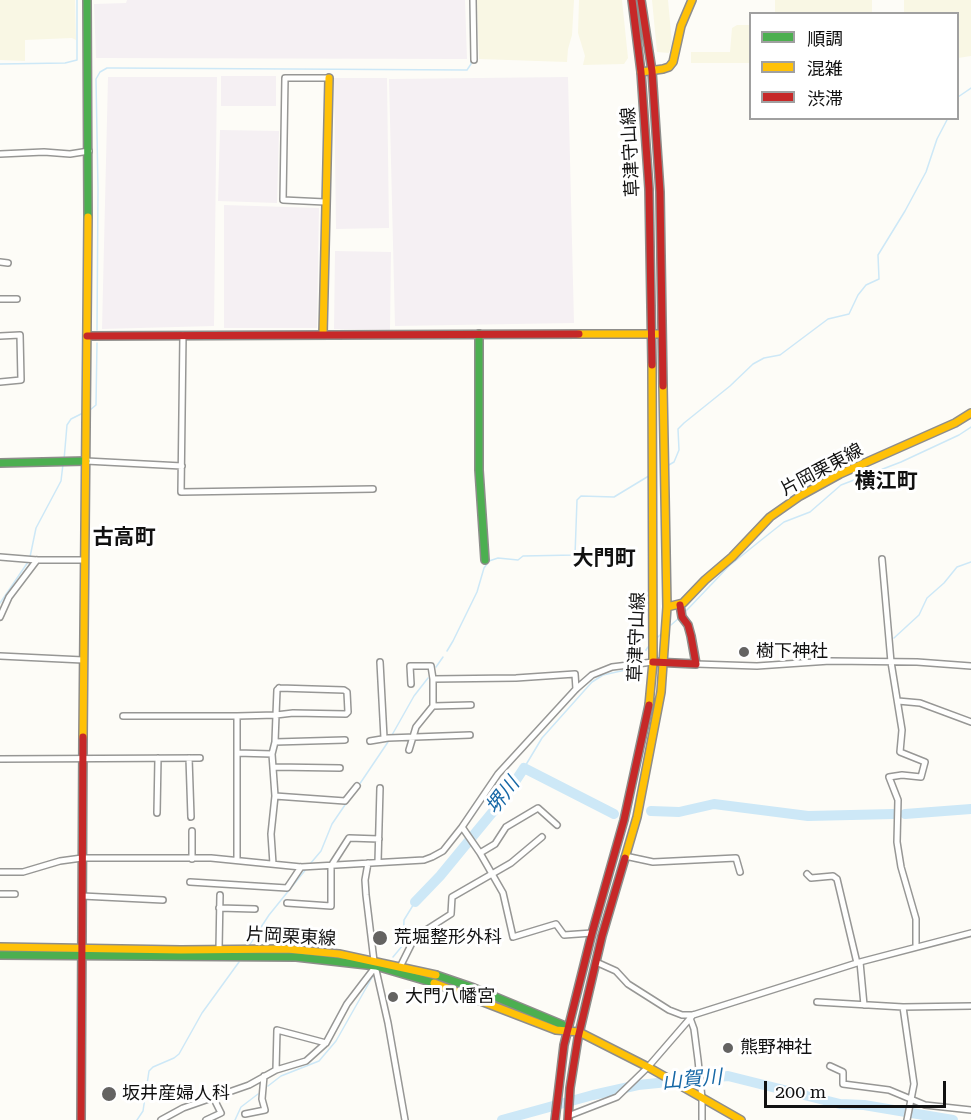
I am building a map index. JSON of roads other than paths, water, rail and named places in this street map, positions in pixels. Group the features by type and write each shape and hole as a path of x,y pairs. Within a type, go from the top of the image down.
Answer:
{"main road":[{"path":"81,1120 89,151 87,0"},
{"name":"草津守山線","path":"555,1120 560,1063 567,1030 624,820 649,706 653,662 654,448 648,189 641,72 632,0"},
{"name":"草津守山線","path":"568,1118 571,1074 579,1032 641,797 661,692 667,607 660,192 652,71 641,0"},
{"path":"641,72 669,67 673,62 681,26 692,0"},
{"path":"323,334 329,78"},
{"path":"479,334 479,470 485,560"},
{"path":"87,336 661,334"},
{"name":"片岡栗東線","path":"680,605 732,557 770,517 800,496 840,474 955,423 971,413"},
{"path":"0,463 86,461"},
{"path":"653,662 696,664 688,625 682,617 680,605 667,607"},
{"name":"片岡栗東線","path":"0,947 82,952 296,957 401,965 474,988 563,1025 567,1030"},
{"name":"片岡栗東線","path":"0,955 219,949 287,949 339,954 432,982 556,1029 579,1032 648,1067 741,1120"}],"street":[{"path":"473,0 474,60"},
{"path":"325,202 283,200 285,78 329,78"},
{"path":"0,154 44,152 70,154 89,151"},
{"path":"0,262 8,263"},
{"path":"0,299 17,299"},
{"path":"183,334 181,492 373,489"},
{"path":"0,336 20,335 21,380 0,382"},
{"path":"86,461 182,466"},
{"path":"0,557 84,560"},
{"path":"882,558 891,662 902,730 900,752 925,762 921,777 902,775 889,777 898,800 897,842 901,867 916,919 916,947"},
{"path":"0,617 9,597 37,560"},
{"path":"0,656 83,660"},
{"path":"696,664 757,666 830,661 971,666"},
{"path":"380,662 389,738"},
{"path":"0,872 23,872 60,861 82,858 192,858 303,867 424,860 443,851 498,774 576,688 592,675 612,667 653,662"},
{"path":"409,750 416,728 433,706 431,666 410,666 411,684"},
{"path":"433,679 516,678 575,674 576,688"},
{"path":"123,716 237,716 276,715 293,713 346,714 348,712 347,692 344,690 279,688 277,690 276,715 275,742 272,754 275,796 270,834 273,864"},
{"path":"897,701 920,703 971,722"},
{"path":"433,706 471,705"},
{"path":"237,716 237,860"},
{"path":"370,741 389,738 470,735"},
{"path":"275,742 345,740"},
{"path":"237,753 272,754"},
{"path":"157,813 158,758"},
{"path":"189,758 191,817"},
{"path":"0,759 200,758"},
{"path":"274,767 339,768"},
{"path":"275,796 345,801 357,786"},
{"path":"378,862 380,788"},
{"path":"480,853 495,844 506,827 538,808 557,825"},
{"path":"462,826 503,893 513,937 556,924 564,934 592,933"},
{"path":"192,831 192,858"},
{"path":"401,965 415,937 451,914 452,897 511,863 542,837"},
{"path":"287,903 332,906 331,866 349,838 379,839"},
{"path":"625,856 653,862 736,858 740,872"},
{"path":"368,863 366,895 375,964 405,1120"},
{"path":"190,882 287,888 303,867"},
{"path":"807,874 811,878 833,876 837,879 859,962 864,1005"},
{"path":"0,894 15,894"},
{"path":"219,949 220,895"},
{"path":"82,896 163,900"},
{"path":"219,908 255,909"},
{"path":"568,1118 617,1097 648,1067 692,1017 859,962 971,933"},
{"path":"596,962 616,971 628,984 669,1010 692,1017"},
{"path":"161,1120 183,1108 249,1085 276,1070 306,1061 326,1042 347,1004 375,964"},
{"path":"817,1002 971,1006"},
{"path":"903,1006 914,1084 906,1120"},
{"path":"692,1017 702,1098 702,1120"},
{"path":"276,1070 277,1030 326,1042"},
{"path":"830,1066 843,1072 843,1084 889,1090 926,1105 971,1110"},
{"path":"244,1113 266,1110 262,1099 264,1076"},
{"path":"206,1120 221,1113 213,1097"}],"waterway":[{"path":"0,64 65,63 77,60 77,0"},
{"path":"470,0 471,52"},
{"path":"97,330 96,79 100,72 107,68 467,70 471,60"},
{"path":"959,96 971,88"},
{"path":"667,466 674,462 679,450 678,429 684,423 753,364 764,358 780,355 828,319 849,314 858,295 866,285 879,279 878,255 926,172 937,139 947,120"},
{"path":"90,410 96,405 97,343"},
{"path":"64,460 67,425 71,419 83,413"},
{"path":"685,612 729,566 784,522 810,512 841,485 901,462 971,427"},
{"path":"30,557 36,528 61,481 63,464"},
{"path":"447,651 477,592 484,568 489,561 498,558 518,560 523,556 575,555 577,500 581,496 614,497 652,474"},
{"path":"0,603 28,562"},
{"path":"894,638 919,615 927,598 957,567 971,562"},
{"path":"671,625 679,618"},
{"path":"638,662 648,647"},
{"path":"436,667 443,657"},
{"path":"524,768 542,738 592,682 603,675 630,669"},
{"path":"392,735 414,696 428,678"},
{"path":"359,785 390,739"},
{"name":"堺川","path":"415,902 440,876 505,797 524,768 614,814"},
{"path":"310,864 321,851 332,824 347,802"},
{"name":"堺川","path":"651,811 679,812 714,804 808,816 894,814"},
{"name":"堺川","path":"905,814 971,809"},
{"path":"250,944 269,915 307,868"},
{"path":"393,957 403,945 404,920 415,902"},
{"path":"137,1120 143,1111 149,1071 179,1054 202,1013 239,962"},
{"path":"268,1086 281,1076 319,1061 336,1041 374,974"},
{"name":"山賀川","path":"502,1120 638,1085 728,1076 840,1104 864,1105 953,1120"},
{"path":"235,1120 241,1107 258,1094"}],"place":[{"name":"樹下神社","path":"744,652"},
{"name":"荒堀整形外科","path":"380,938"},
{"name":"大門八幡宮","path":"393,997"},
{"name":"熊野神社","path":"728,1048"},
{"name":"坂井産婦人科","path":"109,1094"}],"district":[{"name":"横江町","path":"886,482"},
{"name":"古高町","path":"124,538"},
{"name":"大門町","path":"604,559"}]}
